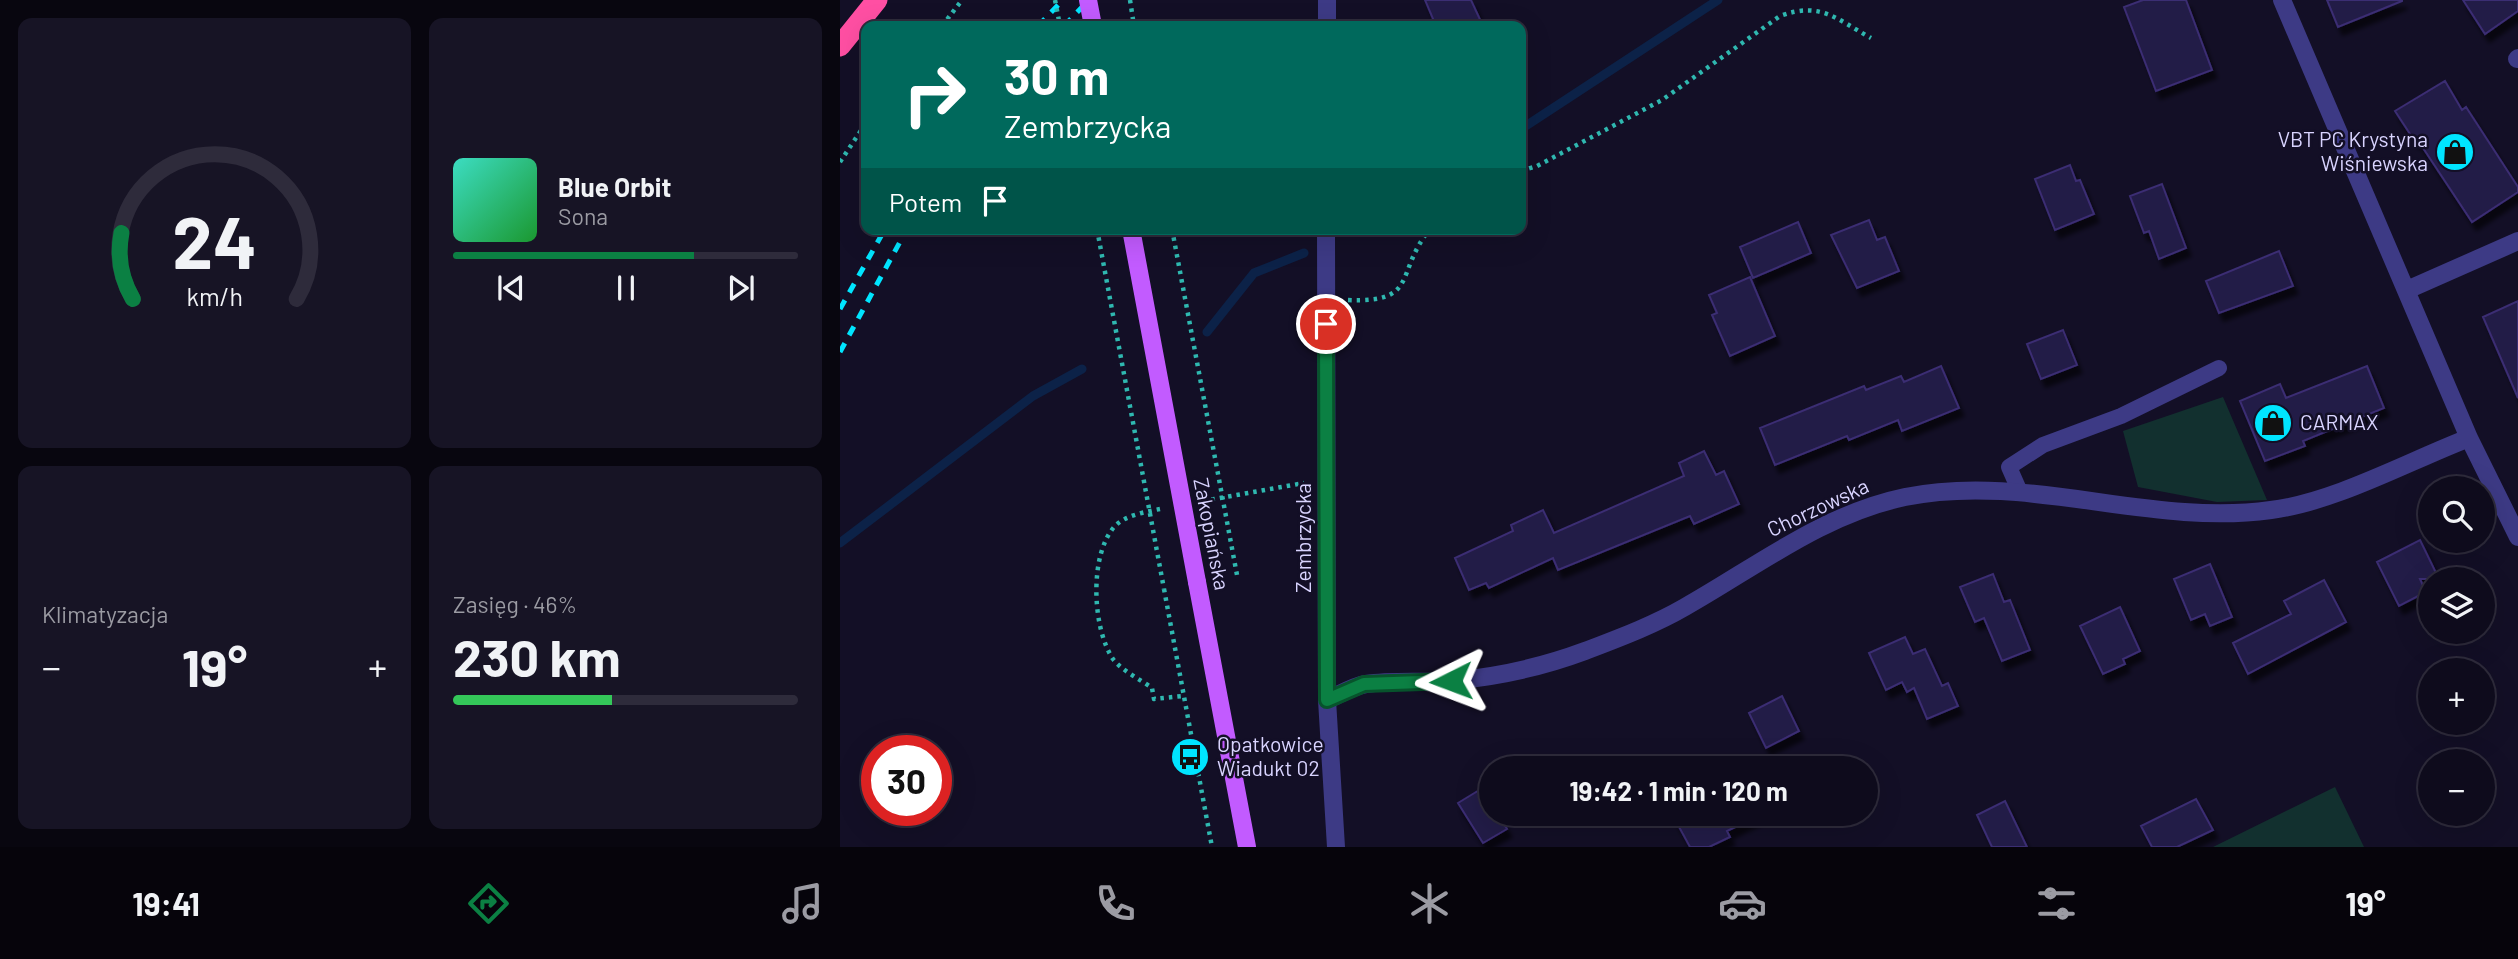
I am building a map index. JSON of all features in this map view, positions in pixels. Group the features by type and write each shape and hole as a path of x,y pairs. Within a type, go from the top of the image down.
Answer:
{"highway":[{"path":"840,46 877,0"}],"main road":[{"path":"1088,0 1092,21"},
{"name":"Zakopiańska","path":"1132,235 1247,847"}],"street":[{"path":"1326,0 1326,21"},
{"path":"2282,0 2469,438 2518,537"},
{"name":"Zembrzycka","path":"1326,235 1327,700 1336,847"},
{"path":"2407,290 2518,241"},
{"name":"Chorzowska","path":"1327,700 1364,684 1451,681 1521,671 1583,652 1681,610 1802,537 1879,504 1949,490 2020,492 2135,507 2217,512 2272,510 2384,474 2469,438"}],"lane":[{"path":"2020,492 2009,467 2043,445 2121,416 2219,368"}],"path":[{"path":"946,21 962,0"},
{"path":"1055,0 1059,21"},
{"path":"1130,0 1134,21"},
{"path":"1526,169 1662,100 1780,16 1802,8 1823,12 1871,38"},
{"path":"840,162 861,130"},
{"path":"1098,235 1212,847"},
{"path":"1173,235 1237,575"},
{"path":"1326,299 1377,301 1391,297 1403,284 1408,262 1426,235"},
{"path":"1114,660 1152,688 1154,699 1183,696"}],"green space":[{"path":"2223,397 2267,500 2217,502 2138,487 2123,431"},
{"path":"2335,787 2364,847 2213,847"}],"building":[{"path":"1425,0 1471,0 1481,21 1434,21"},
{"path":"2143,0 2186,0 2212,70 2156,91 2124,7"},
{"path":"2327,0 2402,0 2402,1 2338,27"},
{"path":"2463,0 2518,0 2518,11 2485,34"},
{"path":"2445,81 2462,110 2466,107 2518,187 2518,192 2472,222 2417,139 2414,140 2395,111"},
{"path":"2070,165 2076,181 2080,180 2094,214 2055,230 2035,179"},
{"path":"2162,184 2186,248 2159,259 2149,231 2144,233 2130,196"},
{"path":"1869,220 1877,240 1885,237 1899,271 1857,288 1831,235"},
{"path":"1798,222 1811,253 1753,278 1740,247"},
{"path":"2279,251 2293,286 2219,313 2206,281"},
{"path":"1750,277 1775,336 1730,356 1712,315 1717,313 1709,295"},
{"path":"2518,301 2518,398 2483,317"},
{"path":"2063,330 2077,365 2041,379 2027,344"},
{"path":"1941,366 1959,408 1902,431 1898,420 1849,440 1847,436 1775,465 1760,428 1864,386 1866,390 1901,376 1904,382"},
{"path":"2367,366 2384,408 2303,441 2305,446 2265,461 2240,401 2280,384 2286,398"},
{"path":"1704,451 1716,475 1724,471 1739,504 1694,524 1690,516 1558,570 1553,558 1489,588 1486,583 1469,590 1455,558 1513,531 1511,525 1543,510 1554,533 1684,476 1679,463"},
{"path":"2418,541 2418,553 2426,553 2433,567 2418,567 2418,596 2399,606 2377,562"},
{"path":"2210,564 2232,617 2210,626 2205,614 2191,620 2174,579"},
{"path":"1993,574 2004,602 2010,600 2030,650 2002,661 1984,618 1975,622 1960,587"},
{"path":"2324,580 2346,622 2248,674 2233,643 2291,614 2284,601"},
{"path":"2120,607 2140,651 2123,659 2125,664 2103,674 2080,626"},
{"path":"1905,637 1913,654 1925,649 1942,686 1948,683 1958,706 1927,719 1914,688 1907,692 1902,682 1886,690 1869,653"},
{"path":"1782,696 1799,731 1766,748 1749,713"},
{"path":"1479,790 1479,826 1505,826 1507,829 1483,843 1458,803"},
{"path":"2196,799 2213,830 2177,847 2152,847 2141,826"},
{"path":"2005,801 2027,847 1992,847 1977,815"},
{"path":"1679,826 1737,826 1727,831 1730,837 1709,847 1690,847"}],"waterway":[{"path":"1526,126 1718,0"},
{"path":"1207,332 1254,273 1304,253"},
{"path":"840,543 1033,396 1082,369"}],"railway":[{"path":"1043,21 1063,0"},
{"path":"1069,21 1089,0"},
{"path":"840,309 882,235"},
{"path":"840,352 904,235"}],"place":[{"name":"VBT PC Krystyna Wiśniewska","path":"2455,152"},
{"name":"CARMAX","path":"2273,423"},
{"name":"Opatkowice Wiadukt 02","path":"1190,757"}],"route":[{"path":"1326,324 1327,700 1364,684 1451,681"}]}
